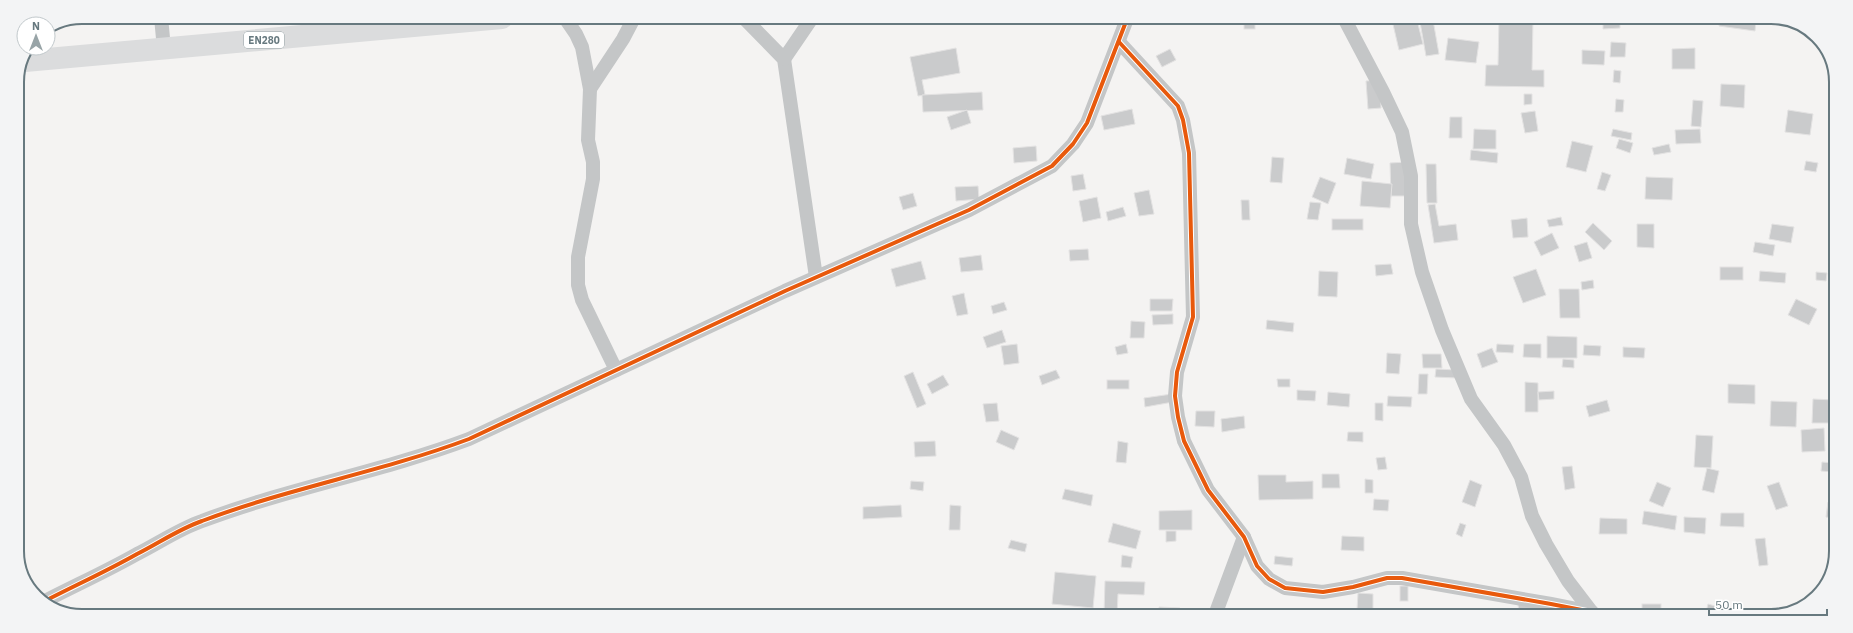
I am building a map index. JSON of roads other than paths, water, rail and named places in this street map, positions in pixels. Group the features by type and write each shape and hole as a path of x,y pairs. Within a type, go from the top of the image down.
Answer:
{"main road":[{"name":"EN280","path":"28,61 437,24"}],"street":[{"path":"162,24 164,49"},
{"path":"569,24 582,47 590,89 588,140 593,162 593,179 578,257 578,284 582,300 616,370"},
{"path":"590,89 623,39 631,24"},
{"path":"750,24 784,59 816,278"},
{"path":"784,59 808,24"},
{"path":"50,599 137,554 178,531 195,524 292,492 424,456 469,439 816,278 969,210 1052,166 1073,144 1087,123 1125,24"},
{"path":"1346,24 1383,92 1402,132 1411,176 1411,224 1422,272 1442,330 1471,399 1504,445 1521,477 1532,516 1546,544 1568,582 1589,609"},
{"path":"1119,42 1178,106 1183,120 1189,153 1193,317 1177,372 1175,396 1178,417 1184,441 1208,490 1244,537 1257,566 1269,579 1285,588 1323,592 1387,578 1402,578 1572,609"},
{"path":"1217,609 1244,537"}]}
